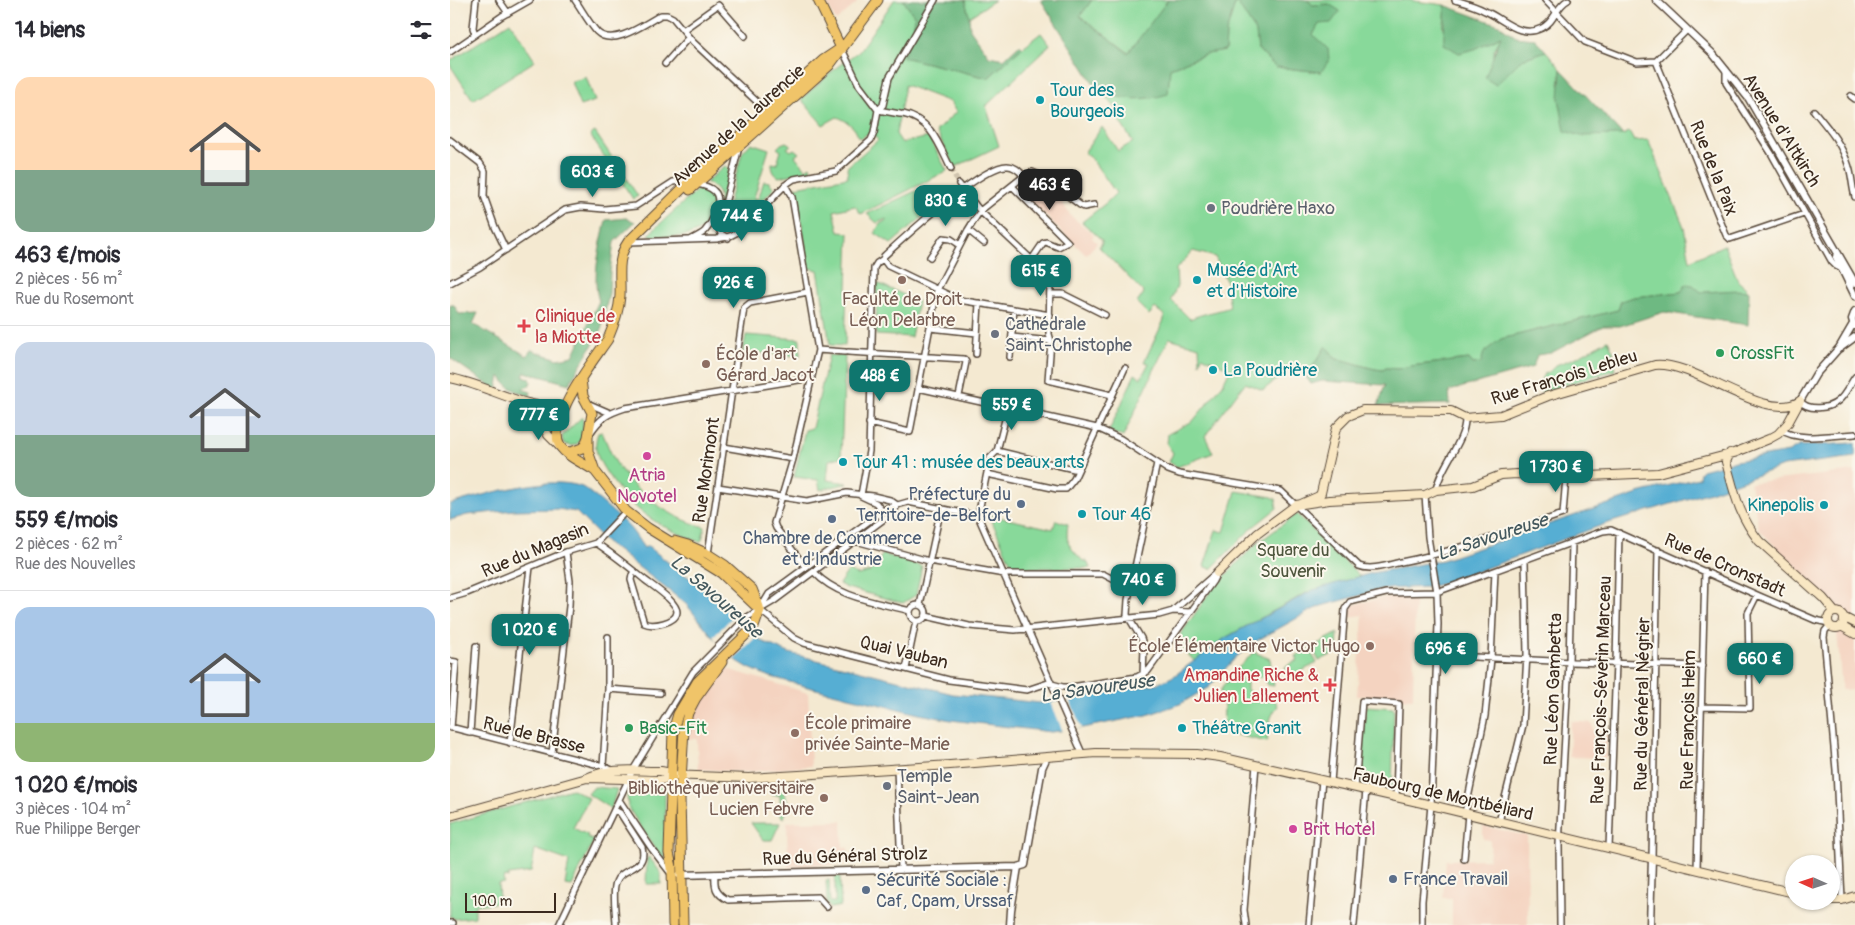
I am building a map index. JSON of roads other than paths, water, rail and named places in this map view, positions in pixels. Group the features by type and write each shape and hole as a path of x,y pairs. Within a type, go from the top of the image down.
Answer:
{"main road":[{"path":"818,0 841,48"},
{"name":"Avenue de la Laurencie","path":"693,183 739,146 829,66 878,0"},
{"name":"Avenue de la Laurencie","path":"564,406 608,339 613,328 620,298 620,262 622,251 628,242 651,221 674,204 746,130 823,60 841,48"},
{"name":"Rue François Lebleu","path":"1465,418 1500,414 1548,396 1664,364 1679,368 1745,397 1781,406 1793,405 1800,401"},
{"path":"450,378 467,381 523,402 554,407 564,406"},
{"path":"582,379 583,396 586,403"},
{"path":"564,451 558,440 564,406 570,400 576,399 586,403"},
{"path":"1299,504 1329,500 1425,495 1436,490 1473,486 1501,475 1566,477 1658,473 1714,458 1726,459 1769,440 1782,430 1795,414 1800,401"},
{"path":"523,402 537,414 548,435 564,451 570,452 582,448 588,437"},
{"name":"Quai Vauban","path":"586,403 592,413 588,451 595,471 623,514 721,574 760,610"},
{"path":"1781,406 1786,413 1782,430"},
{"path":"1217,573 1257,534 1299,504 1319,496 1336,428 1348,416 1363,410 1428,410 1451,411 1465,418"},
{"name":"Quai Vauban","path":"564,451 595,471"},
{"path":"1726,459 1737,506 1759,541 1822,598 1834,612"},
{"name":"Quai Vauban","path":"668,540 688,545 708,554 725,565 752,589 760,610"},
{"path":"683,925 677,875 669,856 672,731 678,714 697,682 752,628 760,610"},
{"path":"1855,623 1843,622 1837,628 1829,624 1828,617 1834,612 1841,612 1843,622 1855,634"},
{"path":"673,925 684,729 688,714 696,698 727,653"},
{"name":"Faubourg de Montbéliard","path":"670,775 748,778 897,769 1082,753 1197,754 1220,757 1431,805 1785,891"},
{"path":"450,816 587,778 599,772 633,770 666,772 670,775"},
{"path":"587,778 660,780 666,779 670,775"},
{"path":"1842,900 1855,896"}],"street":[{"path":"475,34 473,28 476,0"},
{"path":"499,0 508,13"},
{"path":"450,52 502,16 530,0"},
{"path":"575,0 598,32 604,37 620,37 661,15 667,14 673,18 689,37 768,110 764,124"},
{"path":"628,242 728,238 740,232 748,225 785,185 794,179 836,171 871,140 878,110 883,105 889,78 935,0"},
{"path":"1455,0 1486,11 1517,30 1533,32 1544,28 1552,21 1556,12 1568,0"},
{"path":"1545,0 1584,42 1637,62 1656,61 1687,30"},
{"name":"Avenue d'Altkirch","path":"1656,0 1726,70 1757,111 1855,283"},
{"path":"683,30 718,5 745,36"},
{"path":"665,64 689,37"},
{"path":"841,48 859,86 878,110 914,116 920,120 933,134 951,169"},
{"name":"Rue de la Paix","path":"1656,61 1726,235 1730,239 1804,214"},
{"path":"1726,70 1726,83 1771,153 1832,262 1842,268"},
{"path":"1814,111 1840,142 1850,170 1851,185 1855,197"},
{"path":"728,238 721,234 719,228 739,146 746,130"},
{"path":"450,140 480,162 485,171 484,196 494,227 506,250"},
{"path":"861,495 869,451 874,268 884,256 970,183 998,168 1011,166 1024,176"},
{"path":"869,423 910,432 937,290 980,211 1024,176 1032,172 1038,174 1080,205 1084,207 1094,205"},
{"path":"450,283 480,267 565,210 636,206 673,182 693,183 714,191 718,200 712,221 704,232 692,239"},
{"path":"959,184 980,211 1050,277 1049,334 1051,341 1048,380 1112,395"},
{"path":"785,185 792,197 818,350 793,458 774,523 806,568"},
{"path":"1012,186 1068,242 1058,247 1043,243 1032,259"},
{"path":"968,230 984,243"},
{"path":"930,257 943,238 947,237 960,245"},
{"name":"Avenue d'Altkirch","path":"1830,241 1855,296"},
{"path":"883,259 888,266 958,300 1014,309 1050,318"},
{"name":"Rue Morimont","path":"708,554 744,308 750,303 808,292"},
{"path":"1051,294 1063,294 1105,314"},
{"path":"976,354 979,303"},
{"path":"1010,357 1014,309"},
{"path":"1855,311 1852,319 1854,326 1839,348 1816,374 1800,401 1804,406 1814,408 1838,402 1855,377"},
{"path":"930,328 977,333"},
{"path":"1012,337 1051,341"},
{"path":"1839,348 1855,337"},
{"path":"818,350 961,358 966,362 959,396"},
{"path":"987,474 1058,489 1066,489 1070,486 1125,368"},
{"path":"588,437 598,422 610,412 811,378"},
{"path":"918,388 1097,428 1121,439 1157,463 1179,474 1281,491 1291,502 1299,504 1359,566 1364,568 1433,558 1563,514 1566,477"},
{"path":"586,403 610,412"},
{"path":"1008,408 998,451 990,458 978,516 1082,753"},
{"path":"1436,490 1437,480 1462,431 1465,418"},
{"path":"1782,430 1792,436 1802,438 1855,434"},
{"path":"724,447 793,458"},
{"path":"998,451 1078,470"},
{"path":"1143,674 1144,647 1127,614 1130,588 1157,463"},
{"path":"1324,482 1326,496 1329,500"},
{"path":"718,487 807,501 847,493 890,500 897,505"},
{"path":"861,495 876,503 882,511"},
{"path":"1422,925 1422,901 1431,805 1437,655 1437,589 1427,526 1425,495"},
{"path":"760,610 766,596 882,511 908,502 978,516"},
{"path":"559,925 633,770 693,672 743,621 814,572 894,512 897,505"},
{"path":"920,605 941,508"},
{"name":"Rue du Magasin","path":"450,598 476,590 566,552 596,542 623,514"},
{"name":"Rue de Cronstadt","path":"1572,543 1611,530 1757,595 1815,620 1829,624"},
{"name":"Rue François-Séverin Marceau","path":"1609,848 1619,533"},
{"path":"856,540 929,561 1004,574 1104,574 1130,588"},
{"path":"596,542 668,598 676,608 677,614 675,617 666,622 648,625 644,623 632,580 634,572"},
{"path":"1330,782 1345,609 1350,602 1386,593 1437,589 1525,561 1572,543"},
{"name":"Rue Léon Gambetta","path":"1560,925 1560,837 1569,662 1572,543"},
{"name":"Rue du Général Négrier","path":"1652,858 1658,550"},
{"path":"552,752 570,606 570,581 566,552"},
{"path":"1499,822 1523,725 1526,660 1525,561"},
{"path":"510,743 530,567"},
{"path":"1464,859 1466,814 1485,716 1491,659 1495,571"},
{"path":"814,572 820,579 842,593 910,611"},
{"name":"Rue François Heim","path":"1697,869 1705,572"},
{"path":"1173,611 1217,573"},
{"path":"1143,674 1154,664 1217,573"},
{"path":"1702,707 1750,708 1748,614 1757,595"},
{"path":"916,621 910,616 910,611 915,605 920,605 926,610 926,616"},
{"name":"Quai Vauban","path":"760,610 794,638 804,643 949,680 1027,690 1045,684 1071,687 1126,679 1143,674"},
{"path":"916,621 926,616 969,626 1029,630 1173,611 1190,612"},
{"path":"906,669 916,621"},
{"path":"1829,624 1824,637 1837,789 1842,900"},
{"path":"603,766 608,690 608,637"},
{"path":"470,733 476,646"},
{"path":"1437,655 1491,659 1703,666"},
{"path":"450,661 456,662 451,728"},
{"path":"608,690 660,693"},
{"path":"1354,788 1362,702 1398,704 1396,798"},
{"name":"Rue de Brasse","path":"451,728 552,752 612,770"},
{"path":"1010,925 1011,910 1042,768 1047,757"},
{"path":"1246,925 1244,910 1256,765"},
{"path":"897,769 901,869"},
{"path":"1309,925 1322,780"},
{"path":"1354,925 1366,790"},
{"path":"619,800 648,845 677,875"},
{"path":"614,810 620,813 644,853 643,859 639,864 620,876 615,883 616,925"},
{"path":"1650,925 1652,858"},
{"name":"Rue du Général Strolz","path":"677,875 1021,866"},
{"path":"714,874 715,888 719,895 728,900 818,897 827,907"}],"water":[{"name":"La Savoureuse","path":"1855,443 1855,457 1783,466 1710,492 1605,524 1446,583 1427,587 1384,589 1321,606 1258,640 1236,657 1209,687 1180,704 1147,715 1051,732 951,720 919,714 808,687 768,676 749,668 734,659 686,604 605,541 576,512 558,509 514,510 467,515 450,520 450,504 498,491 534,484 552,483 582,487 625,523 644,548 648,546 680,572 707,588 736,613 761,641 789,653 953,694 1041,703 1159,683 1174,676 1225,638 1313,590 1372,573 1443,560 1638,493 1699,478 1702,470 1736,461 1789,452 1799,446"}],"tunnel":[{"path":"951,169 959,184"}],"place":[{"name":"Tour des Bourgeois","path":"1040,100"},
{"name":"Poudrière Haxo","path":"1211,208"},
{"name":"Faculté de Droit Léon Delarbre","path":"902,280"},
{"name":"Musée d'Art et d'Histoire","path":"1197,280"},
{"name":"Clinique de la Miotte","path":"524,326"},
{"name":"Cathédrale Saint-Christophe","path":"995,334"},
{"name":"CrossFit","path":"1720,353"},
{"name":"École d'art Gérard Jacot","path":"706,364"},
{"name":"La Poudrière","path":"1213,370"},
{"name":"Atria Novotel","path":"647,456"},
{"name":"Tour 41 : musée des beaux arts","path":"843,462"},
{"name":"Préfecture du Territoire-de-Belfort","path":"1021,504"},
{"name":"Kinepolis","path":"1824,505"},
{"name":"Tour 46","path":"1082,514"},
{"name":"Chambre de Commerce et d'Industrie","path":"832,519"},
{"name":"École Élémentaire Victor Hugo","path":"1370,646"},
{"name":"Amandine Riche & Julien Lallement","path":"1330,685"},
{"name":"Basic-Fit","path":"629,728"},
{"name":"Théâtre Granit","path":"1182,728"},
{"name":"École primaire privée Sainte-Marie","path":"795,733"},
{"name":"Temple Saint-Jean","path":"887,786"},
{"name":"Bibliothèque universitaire Lucien Febvre","path":"824,798"},
{"name":"Brit Hotel","path":"1293,829"},
{"name":"France Travail","path":"1393,879"},
{"name":"Sécurité Sociale : Caf, Cpam, Urssaf","path":"866,890"}],"park label":[{"name":"Square du Souvenir","path":"1293,560"}]}
